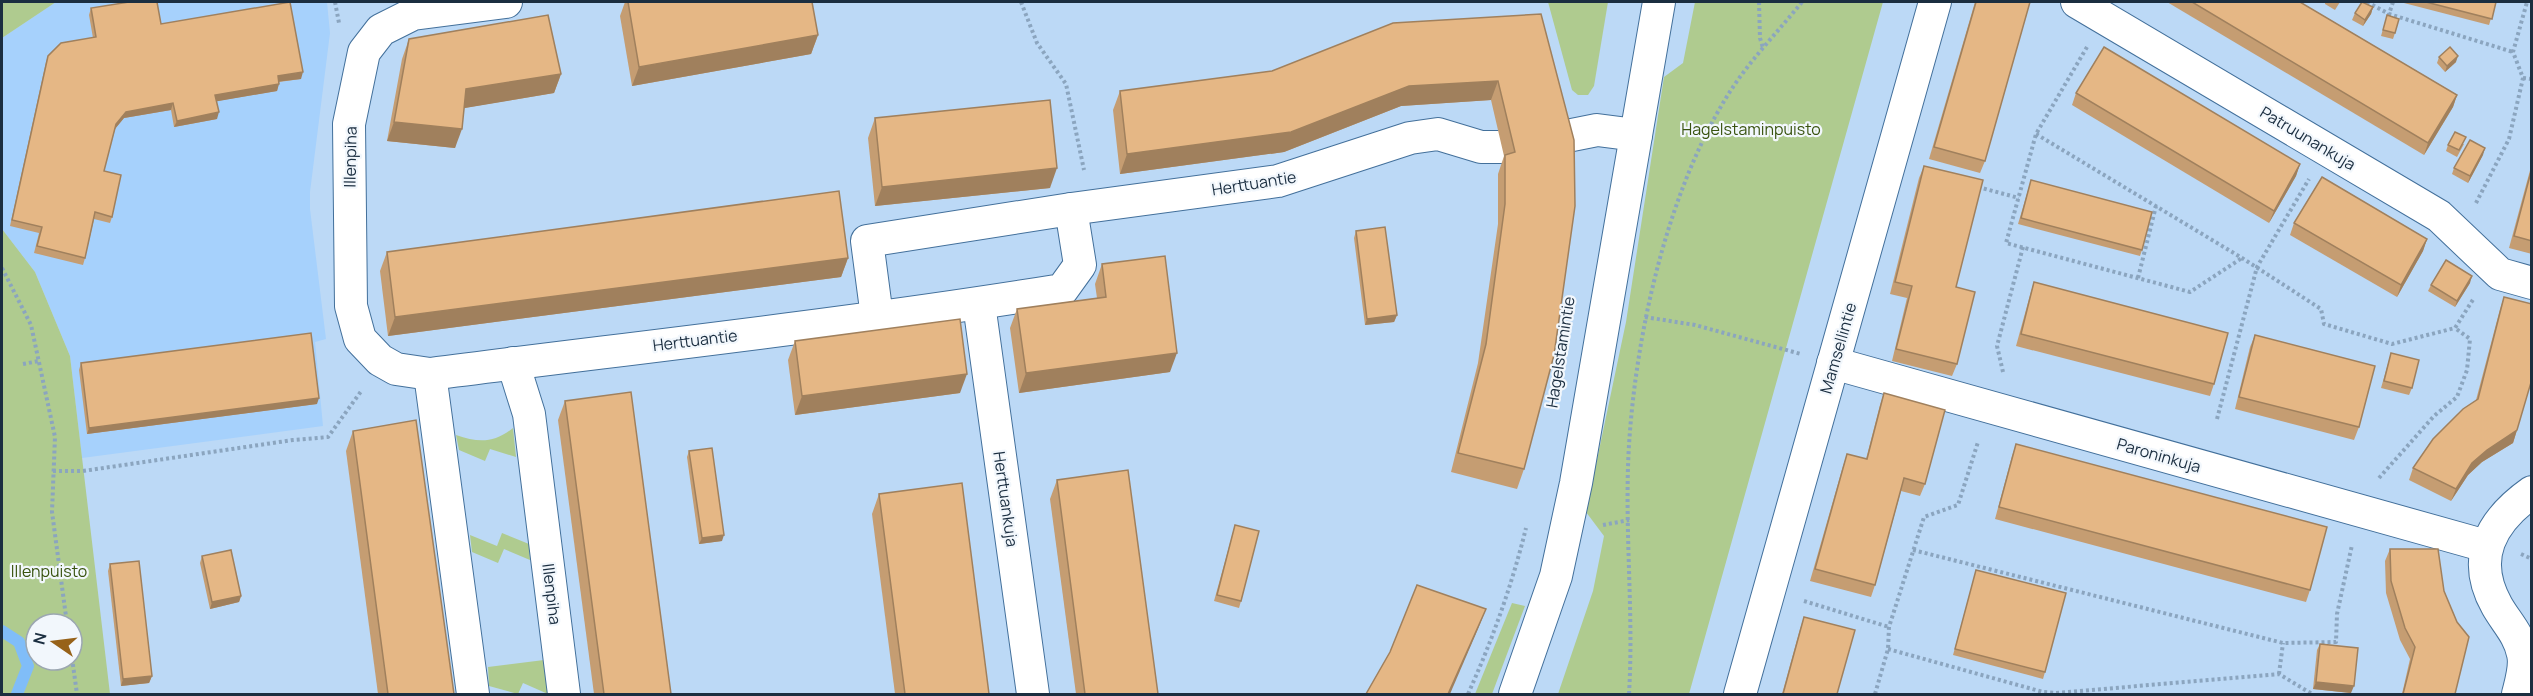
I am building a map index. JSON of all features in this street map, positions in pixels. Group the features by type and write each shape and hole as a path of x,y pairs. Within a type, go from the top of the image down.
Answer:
{"street":[{"name":"Illenpiha","path":"506,2 413,14 381,30 364,52 349,124 351,306 360,339 380,360 396,369 430,374 513,363 529,414 564,694"},
{"path":"1515,694 1556,576 1574,494 1659,2"},
{"name":"Mamsellintie","path":"1740,694 1935,2"},
{"name":"Patruunankuja","path":"2077,2 2439,216 2500,274 2532,283"},
{"path":"1562,137 1597,130 1636,135"},
{"name":"Herttuantie","path":"878,317 867,240 1081,207 1278,181 1410,138 1438,134 1481,147 1501,147"},
{"name":"Herttuantie","path":"513,363 979,304 1062,290 1080,265 1081,207"},
{"name":"Herttuankuja","path":"979,304 1033,694"},
{"name":"Paroninkuja","path":"1833,363 2486,546"},
{"path":"430,374 473,694"},
{"path":"2518,694 2524,656 2518,635 2491,595 2484,565 2486,546 2504,515 2532,492"}],"path":[{"path":"1022,2 1037,44 1066,84 1081,207"},
{"path":"1759,2 1760,39 1763,49"},
{"path":"1629,694 1632,650 1629,446 1635,377 1647,317 1671,225 1696,156 1726,98 1802,2"},
{"path":"2367,2 2390,14 2513,52"},
{"path":"2390,14 2393,2"},
{"path":"2474,207 2509,139 2523,78 2513,52 2527,2"},
{"path":"2091,39 2036,134 2006,243 2190,292 2242,258"},
{"path":"2523,78 2532,79"},
{"path":"2036,134 2257,267 2321,309 2324,324 2392,344 2455,328 2477,293"},
{"path":"2217,419 2257,267 2311,176"},
{"path":"1974,186 2019,198"},
{"path":"2138,278 2156,206"},
{"path":"2005,382 1997,346 2023,247"},
{"path":"2,268 31,326 55,437 52,512 65,612"},
{"path":"1638,316 1695,325 1786,350"},
{"path":"2372,485 2392,466 2434,416 2457,397 2467,370 2470,339 2455,328"},
{"path":"53,471 83,471 293,440 328,437 364,388 380,360"},
{"path":"23,364 39,361"},
{"path":"1875,694 1888,649 1889,627 1924,517 1958,506 1980,434"},
{"path":"1596,525 1629,520"},
{"path":"1468,694 1491,640 1517,566 1528,521"},
{"path":"1913,550 2283,643 2336,642 2337,614 2353,538"},
{"path":"1797,599 1889,627"},
{"path":"2279,674 2283,643"},
{"path":"1888,649 2043,692 2056,693 2279,674 2312,694"},
{"path":"74,672 77,694"}],"shaded area":[{"path":"56,2 327,2 330,33 310,192 310,209 326,339 315,342 323,426 82,458 70,356 35,272 2,229 2,38"}],"green space":[{"path":"2,2 56,2 2,38"},
{"path":"1548,2 1608,2 1594,86 1588,95 1578,95 1572,90"},
{"name":"Hagelstaminpuisto","path":"1695,2 1883,2 1689,694 1558,694 1593,591 1604,536 1586,512 1626,322 1664,77 1683,63"},
{"name":"Illenpuisto","path":"2,229 35,272 70,356 110,694 2,694"},
{"path":"513,428 516,457 490,449 485,461 459,450 456,435 486,440 499,437"},
{"path":"502,533 529,544 530,560 504,549 498,563 472,552 470,535 497,546"},
{"path":"1512,603 1525,606 1492,694 1475,694"},
{"path":"544,660 548,694 523,683 518,694 489,686 488,667"}],"building":[{"path":"129,2 157,2 161,24 290,2 303,72 278,76 279,84 215,95 219,112 177,121 173,103 126,112 116,124 104,171 121,175 112,217 95,212 85,258 37,246 42,227 12,220 48,56 61,43 96,37 91,8"},
{"path":"628,2 812,2 818,35 639,67"},
{"path":"1976,2 2030,2 1985,161 1934,147"},
{"path":"2192,2 2300,2 2457,95 2428,143"},
{"path":"2362,2 2373,7 2365,20 2355,13"},
{"path":"2426,2 2496,2 2492,19"},
{"path":"1541,14 1574,140 1575,206 1554,355 1524,469 1458,453 1486,344 1505,204 1505,155 1515,152 1498,81 1409,86 1291,132 1127,154 1120,91 1272,71 1393,23"},
{"path":"548,15 561,74 466,89 462,129 394,122 409,39"},
{"path":"2387,15 2399,19 2395,33 2383,30"},
{"path":"2104,47 2300,164 2274,211 2076,93"},
{"path":"2450,47 2458,56 2447,66 2439,57"},
{"path":"1050,100 1057,168 882,187 875,118"},
{"path":"2455,132 2466,137 2459,150 2448,145"},
{"path":"2470,140 2485,148 2470,176 2454,168"},
{"path":"1924,166 1983,180 1956,287 1975,292 1957,364 1896,349 1912,286 1895,282"},
{"path":"2532,168 2532,241 2514,236"},
{"path":"2322,177 2427,239 2401,285 2294,223"},
{"path":"2031,180 2152,212 2142,250 2021,218"},
{"path":"839,191 848,258 395,317 387,252"},
{"path":"1385,227 1397,315 1367,319 1356,231"},
{"path":"1165,256 1177,353 1026,373 1017,309 1106,297 1102,264"},
{"path":"2446,260 2472,276 2457,301 2431,285"},
{"path":"2034,282 2228,333 2214,384 2021,334"},
{"path":"2504,297 2532,304 2532,379 2517,430 2472,463 2456,489 2413,468 2433,439 2463,409 2478,399"},
{"path":"960,319 967,374 802,396 795,341"},
{"path":"311,333 319,398 89,428 81,363"},
{"path":"2255,335 2375,366 2359,427 2239,397"},
{"path":"2391,353 2419,360 2412,388 2384,381"},
{"path":"631,392 671,694 604,694 565,401"},
{"path":"1884,393 1945,410 1925,484 1904,478 1875,585 1815,569 1847,454 1867,459"},
{"path":"416,420 454,694 388,694 353,431"},
{"path":"2016,444 2327,527 2310,590 1999,507"},
{"path":"712,448 724,535 702,538 689,451"},
{"path":"1128,470 1158,694 1085,694 1057,480"},
{"path":"962,483 989,694 905,694 879,494"},
{"path":"1235,525 1259,531 1241,601 1217,595"},
{"path":"2390,549 2438,549 2444,591 2457,622 2469,637 2455,694 2403,694 2415,647 2405,628 2391,581"},
{"path":"231,550 241,596 212,602 202,556"},
{"path":"139,561 152,676 123,679 110,564"},
{"path":"1976,570 2066,593 2045,672 1955,649"},
{"path":"1417,585 1486,609 1448,694 1366,694 1390,652"},
{"path":"1804,617 1855,630 1837,694 1783,694"},
{"path":"2320,644 2358,648 2354,686 2316,682"}],"waterway":[{"path":"2,631 19,642 28,666 17,694"}]}
